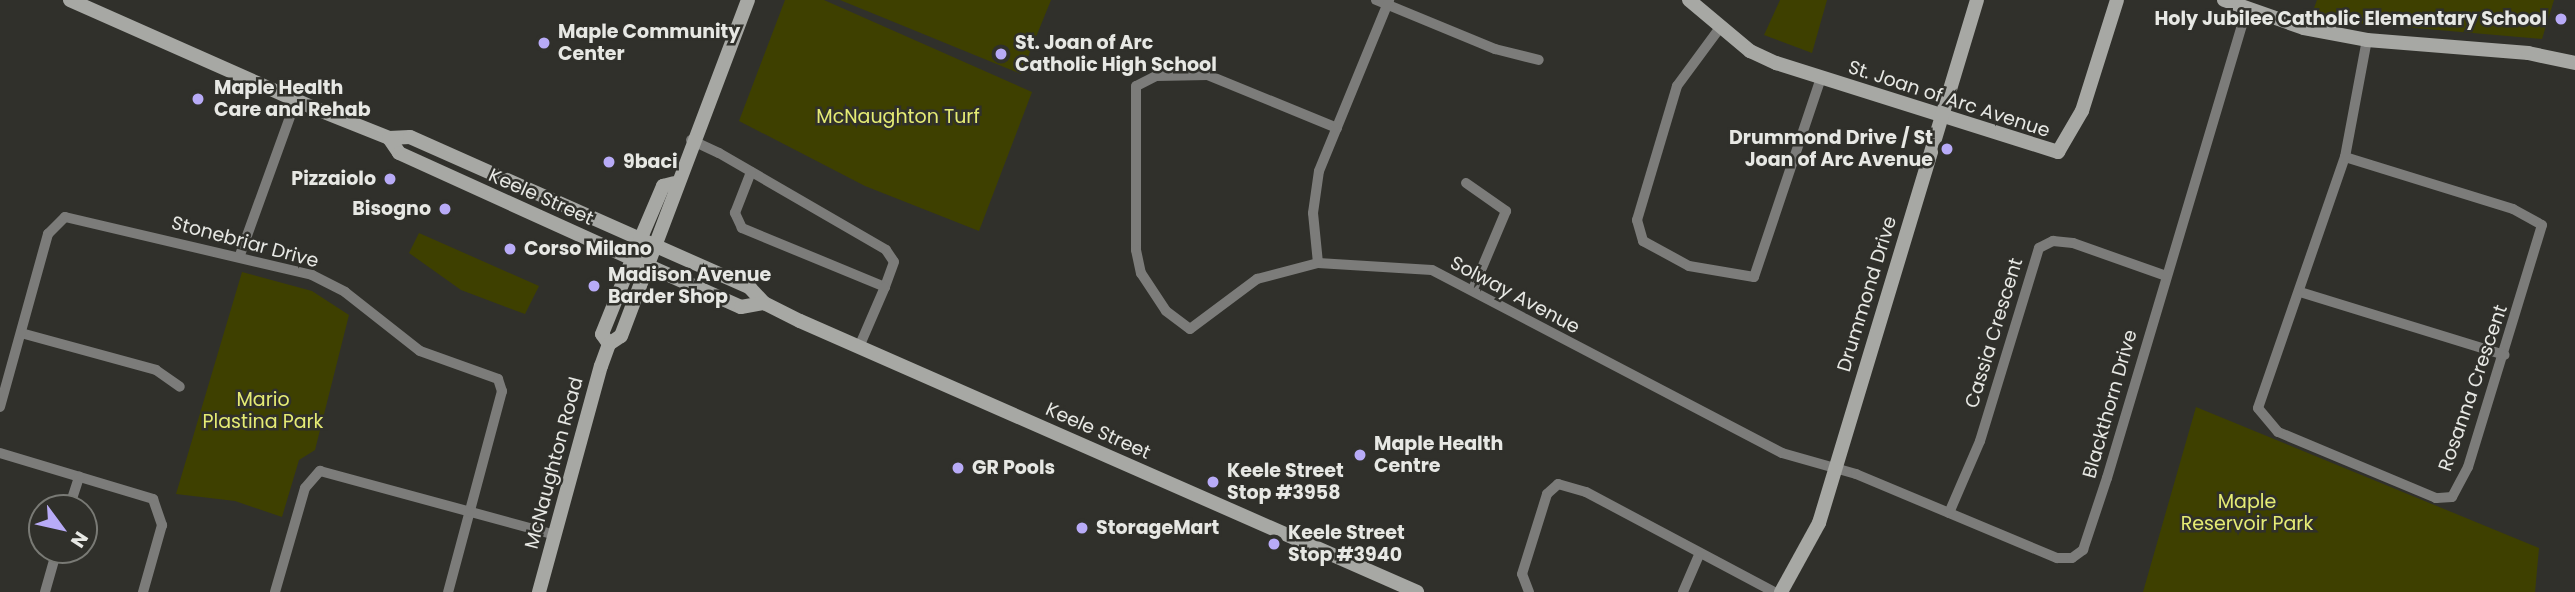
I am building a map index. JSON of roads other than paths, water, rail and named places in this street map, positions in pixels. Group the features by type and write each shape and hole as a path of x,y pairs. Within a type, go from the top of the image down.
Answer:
{"street":[{"name":"Keele Street","path":"70,0 389,138 410,137 750,288 764,303 859,347 1417,592"},
{"name":"McNaughton Road","path":"539,592 609,344 621,336 677,194 674,183 690,140 748,0"},
{"path":"1376,0 1539,60"},
{"name":"St. Joan of Arc Avenue","path":"1689,0 1719,29 1750,51 1821,78 2058,152 2082,111 2117,0"},
{"name":"Drummond Drive","path":"1781,592 1819,523 1833,469 1977,0"},
{"path":"2224,0 2367,40 2528,53 2575,63"},
{"path":"1318,262 1314,195 1337,128 1388,3"},
{"name":"Blackthorn Drive","path":"1833,469 2057,558 2083,550 2247,8"},
{"path":"1719,29 1676,86 1637,220 1643,241 1689,266 1754,277 1821,78"},
{"name":"Rosanna Crescent","path":"2345,157 2513,209 2542,225 2505,355 2469,467 2452,497 2436,498 2278,432 2262,415 2259,399 2300,292 2345,157 2367,40"},
{"name":"Solway Avenue","path":"1337,128 1208,75 1156,76 1142,80 1133,92 1136,250 1141,273 1166,310 1189,329 1258,279 1318,262 1414,266 1473,289 1539,329 1782,453 1833,469"},
{"path":"240,255 296,100"},
{"name":"Keele Street","path":"389,138 399,153 741,307 764,303"},
{"path":"690,140 886,250 894,262 859,347"},
{"path":"751,172 735,213 742,228 885,287"},
{"name":"McNaughton Road","path":"609,344 602,334 663,186 674,183"},
{"path":"1466,183 1506,211 1473,289"},
{"name":"Stonebriar Drive","path":"0,407 48,234 65,217 240,255 312,275 420,351 498,379 502,391 470,511"},
{"name":"Cassia Crescent","path":"1949,513 1980,441 2039,248 2053,241 2073,243 2166,276"},
{"path":"2300,292 2505,355"},
{"path":"21,333 156,370 180,387"},
{"path":"0,453 145,495 163,513 143,592"},
{"path":"275,592 305,488 320,471 555,535"},
{"path":"74,494 79,477"},
{"path":"1529,592 1522,573 1547,494 1558,484 1586,492 1699,555 1774,592"},
{"path":"448,592 470,511"},
{"path":"1683,592 1699,555"},
{"path":"45,592 53,564"}],"place":[{"name":"Holy Jubilee Catholic Elementary School","path":"2561,19"},
{"name":"Maple Community Center","path":"544,43"},
{"name":"St. Joan of Arc Catholic High School","path":"1001,54"},
{"name":"Maple Health Care and Rehab","path":"198,99"},
{"name":"Drummond Drive / St Joan of Arc Avenue","path":"1947,149"},
{"name":"9baci","path":"609,162"},
{"name":"Pizzaiolo","path":"390,179"},
{"name":"Bisogno","path":"445,209"},
{"name":"Corso Milano","path":"510,249"},
{"name":"Madison Avenue Barder Shop","path":"594,286"},
{"name":"Maple Health Centre","path":"1360,455"},
{"name":"GR Pools","path":"958,468"},
{"name":"Keele Street Stop #3958","path":"1213,482"},
{"name":"StorageMart","path":"1082,528"},
{"name":"Keele Street Stop #3940","path":"1274,544"}],"park label":[{"name":"McNaughton Turf","path":"898,117"},
{"name":"Mario Plastina Park","path":"263,411"},
{"name":"Maple Reservoir Park","path":"2247,513"}]}
